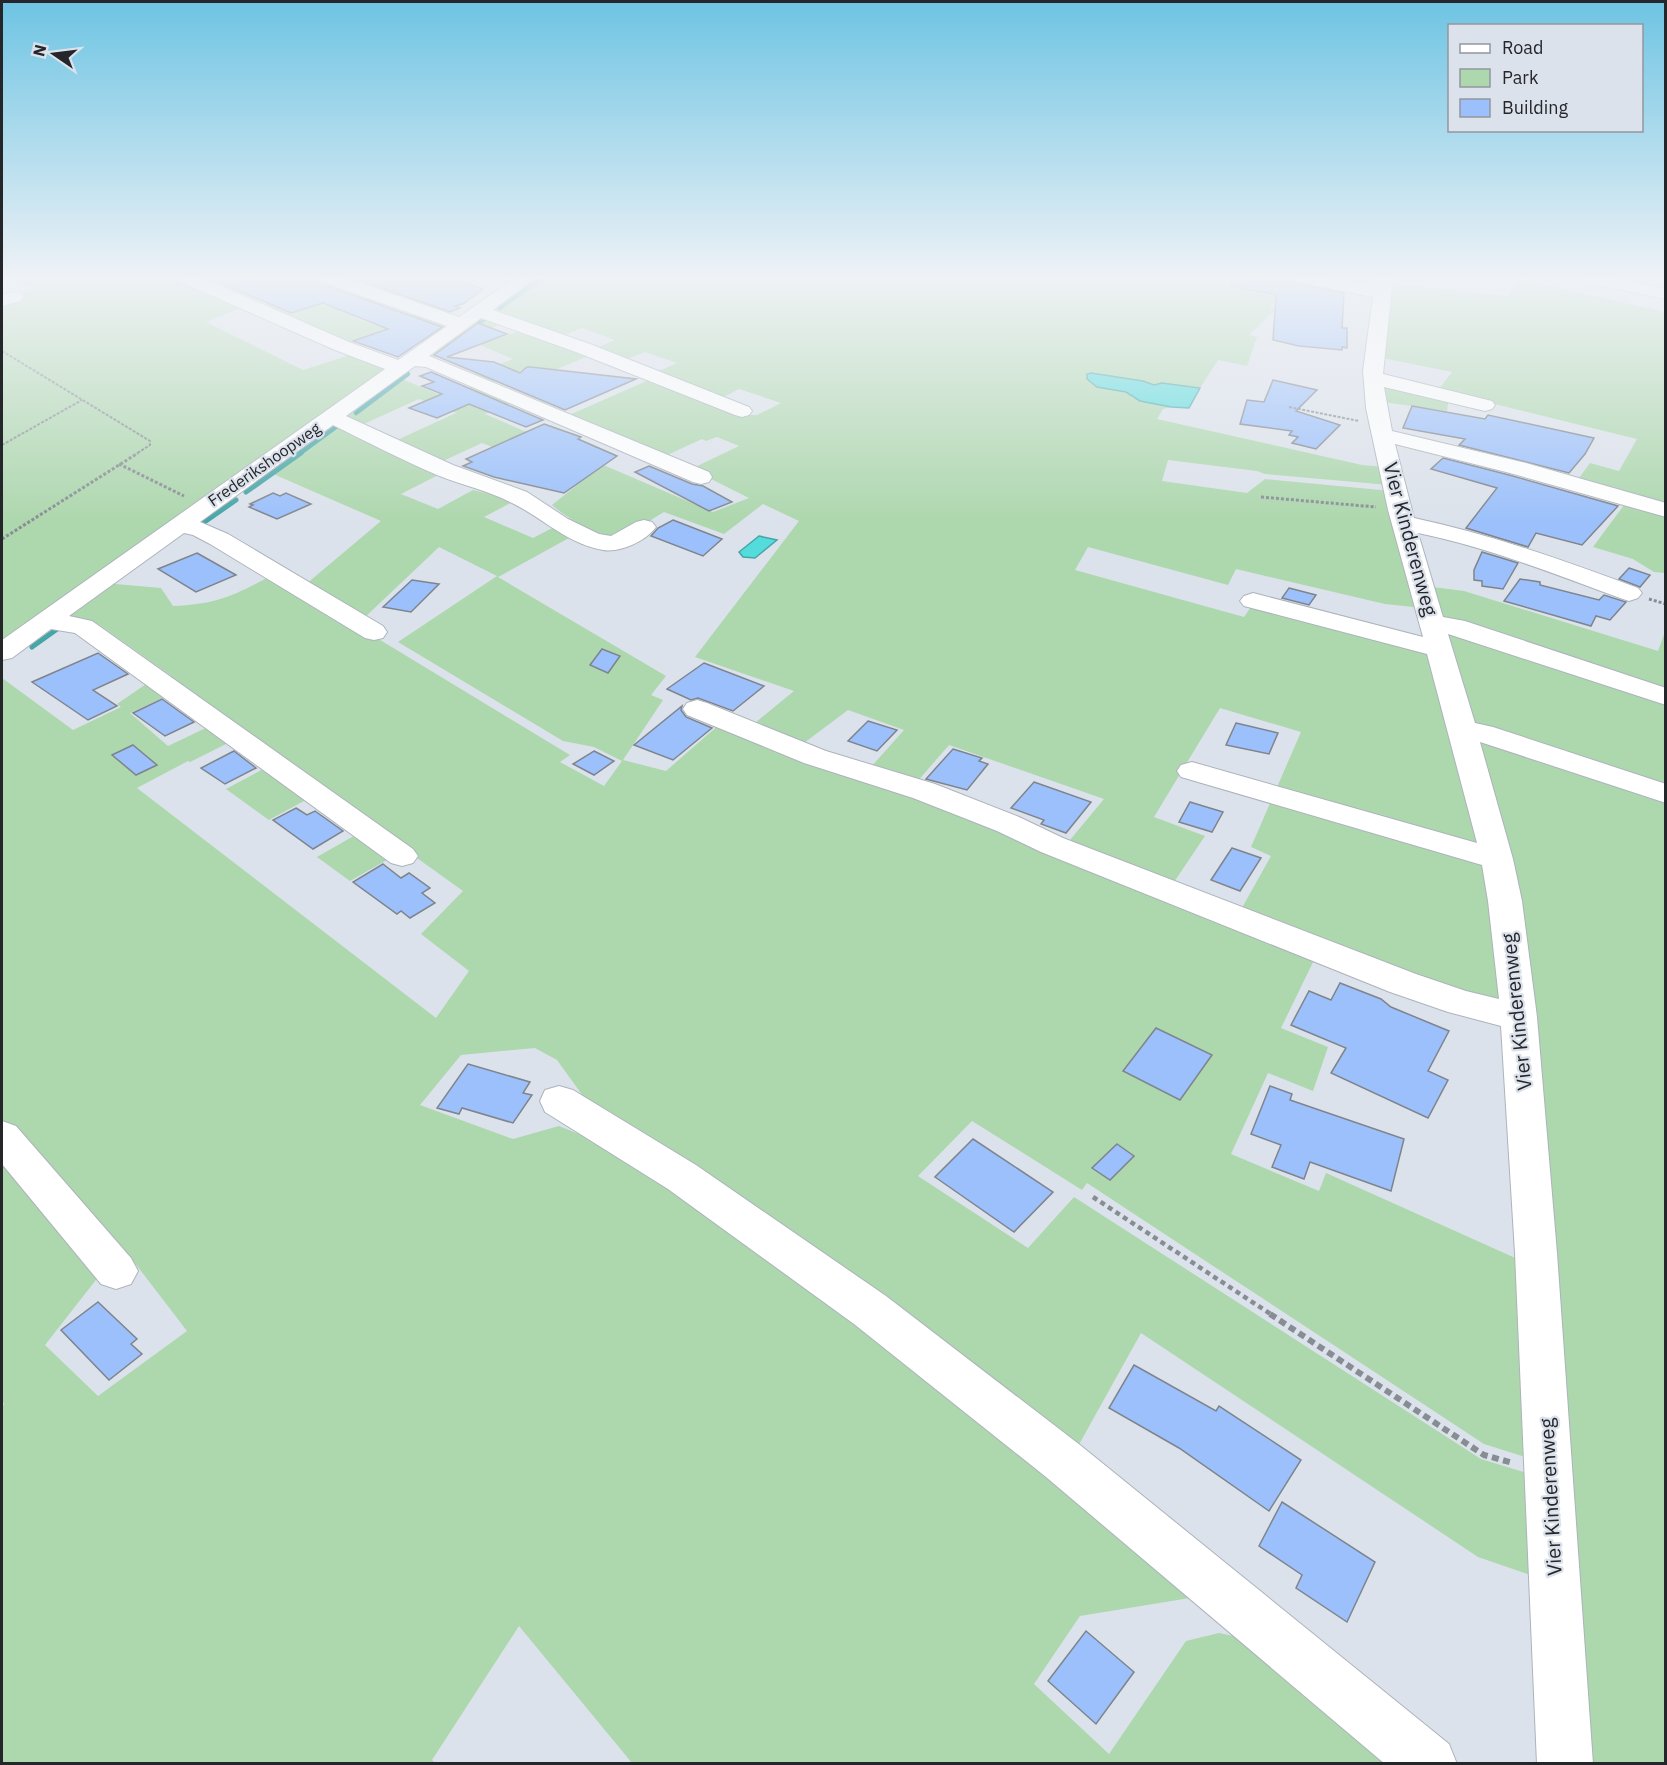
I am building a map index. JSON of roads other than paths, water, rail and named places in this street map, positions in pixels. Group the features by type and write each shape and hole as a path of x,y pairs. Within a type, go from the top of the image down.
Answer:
{"street":[{"path":"390,359 406,364 430,363 701,477"},
{"name":"Frederikshoopweg","path":"2,652 412,359"},
{"path":"612,359 742,411"},
{"name":"Vier Kinderenweg","path":"1375,359 1373,378 1376,408 1403,516 1464,730 1505,901 1519,1017 1565,1764"},
{"path":"1373,378 1485,405"},
{"path":"332,417 445,470 519,497 560,524 590,539 616,543 644,527"},
{"path":"1382,429 1665,510"},
{"path":"1403,516 1629,593"},
{"path":"179,525 200,529 219,539 374,632"},
{"path":"1253,601 1409,643 1437,636 1456,627 1665,697"},
{"path":"46,620 83,627 402,856"},
{"path":"697,710 816,757 945,799 1008,824 1052,845 1403,983 1461,1004 1519,1017"},
{"path":"1464,730 1483,733 1665,794"},
{"path":"1192,771 1497,860"},
{"path":"559,1101 682,1177 870,1310 1063,1461 1429,1764"},
{"path":"2,1137 116,1271"}],"water":[{"path":"1087,374 1143,381 1154,385 1162,383 1200,388 1189,408 1171,407 1140,401 1126,392 1097,387 1087,379"},
{"path":"759,536 777,540 755,558 743,557 739,552"}],"waterway":[{"path":"356,413 408,374"},
{"path":"299,454 340,424"},
{"path":"246,492 301,453"},
{"path":"203,523 236,500"},
{"path":"32,647 60,627"}]}
